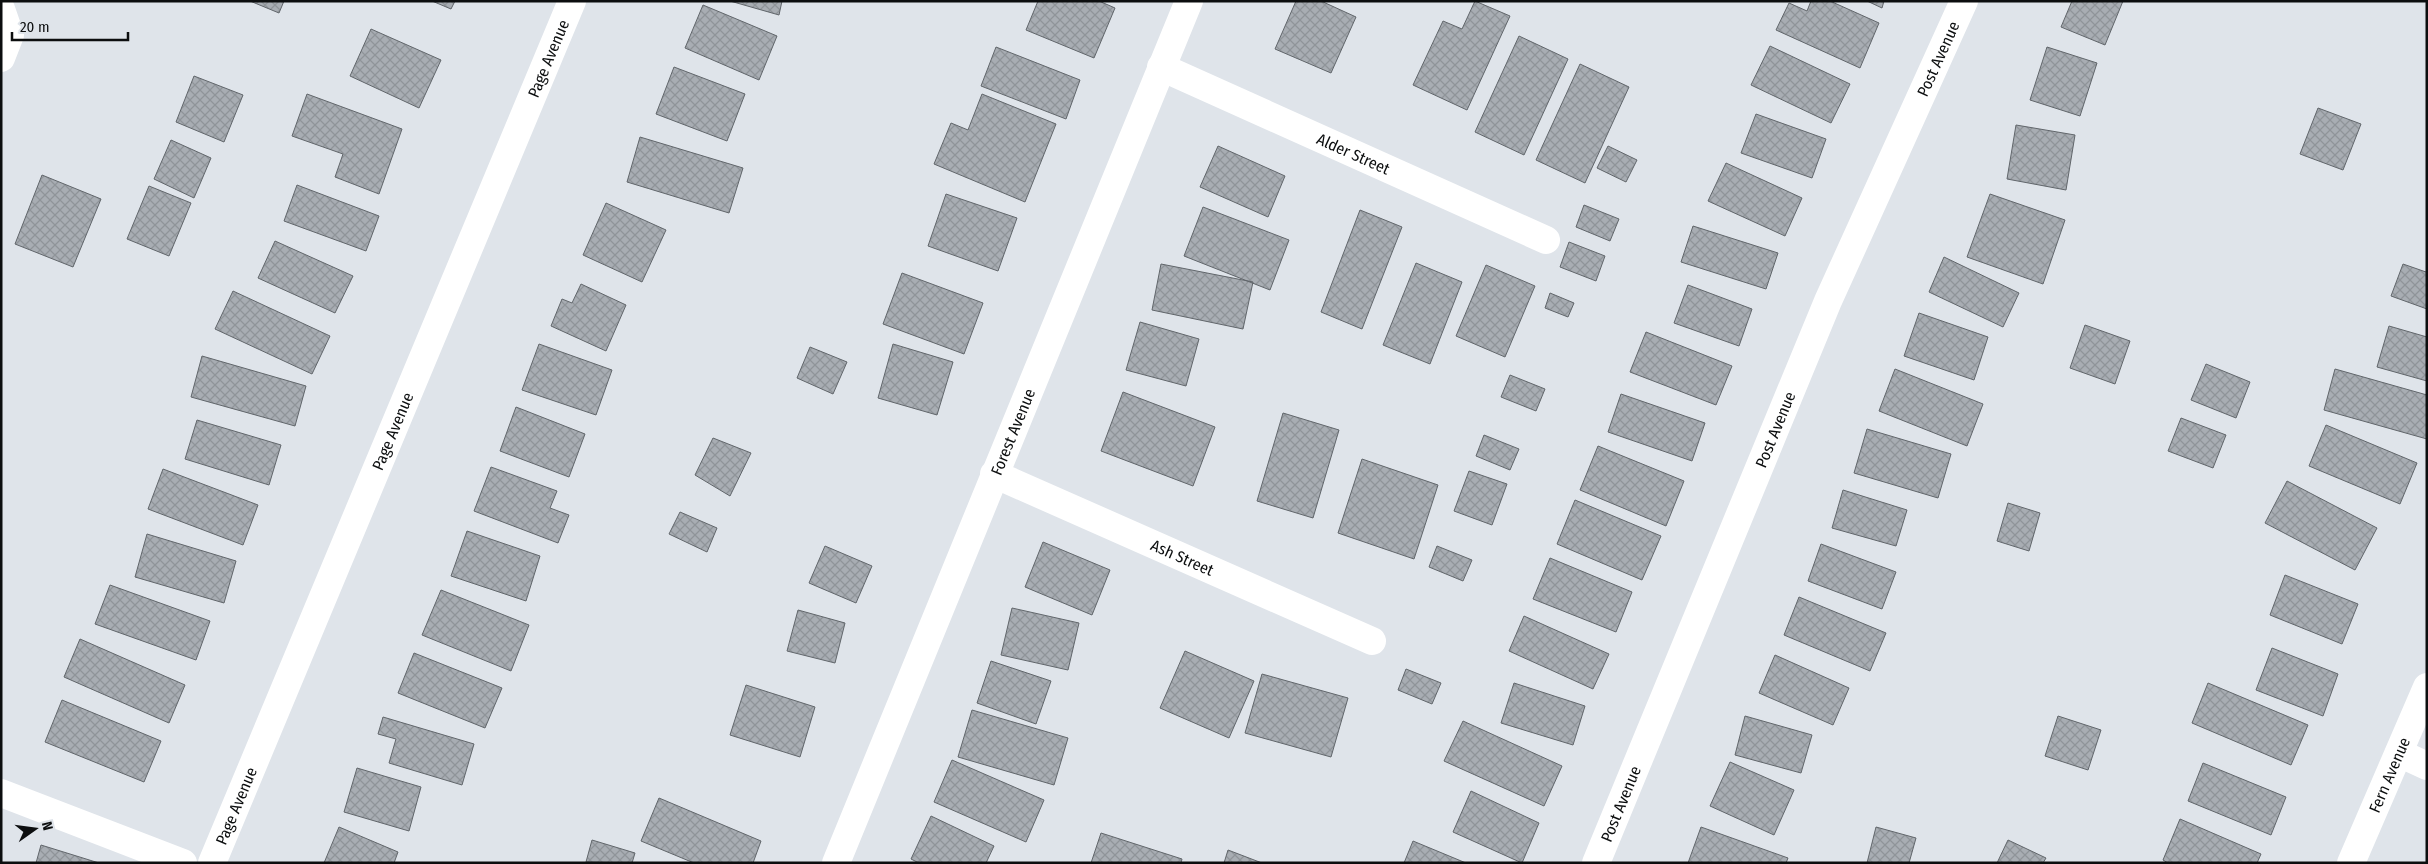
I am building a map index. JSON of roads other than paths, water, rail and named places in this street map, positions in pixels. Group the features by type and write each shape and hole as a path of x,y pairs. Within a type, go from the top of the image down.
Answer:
{"street":[{"name":"Page Avenue","path":"212,863 572,1"},
{"name":"Forest Avenue","path":"836,863 1189,1"},
{"name":"Post Avenue","path":"1596,863 1828,301 1964,1"},
{"path":"1,9 10,35 1,58"},
{"name":"Alder Street","path":"1161,67 1546,240"},
{"name":"Ash Street","path":"994,474 1372,641"},
{"name":"Fern Avenue","path":"2351,863 2427,687"},
{"path":"2399,753 2427,766"},
{"path":"1,793 183,863"}]}
